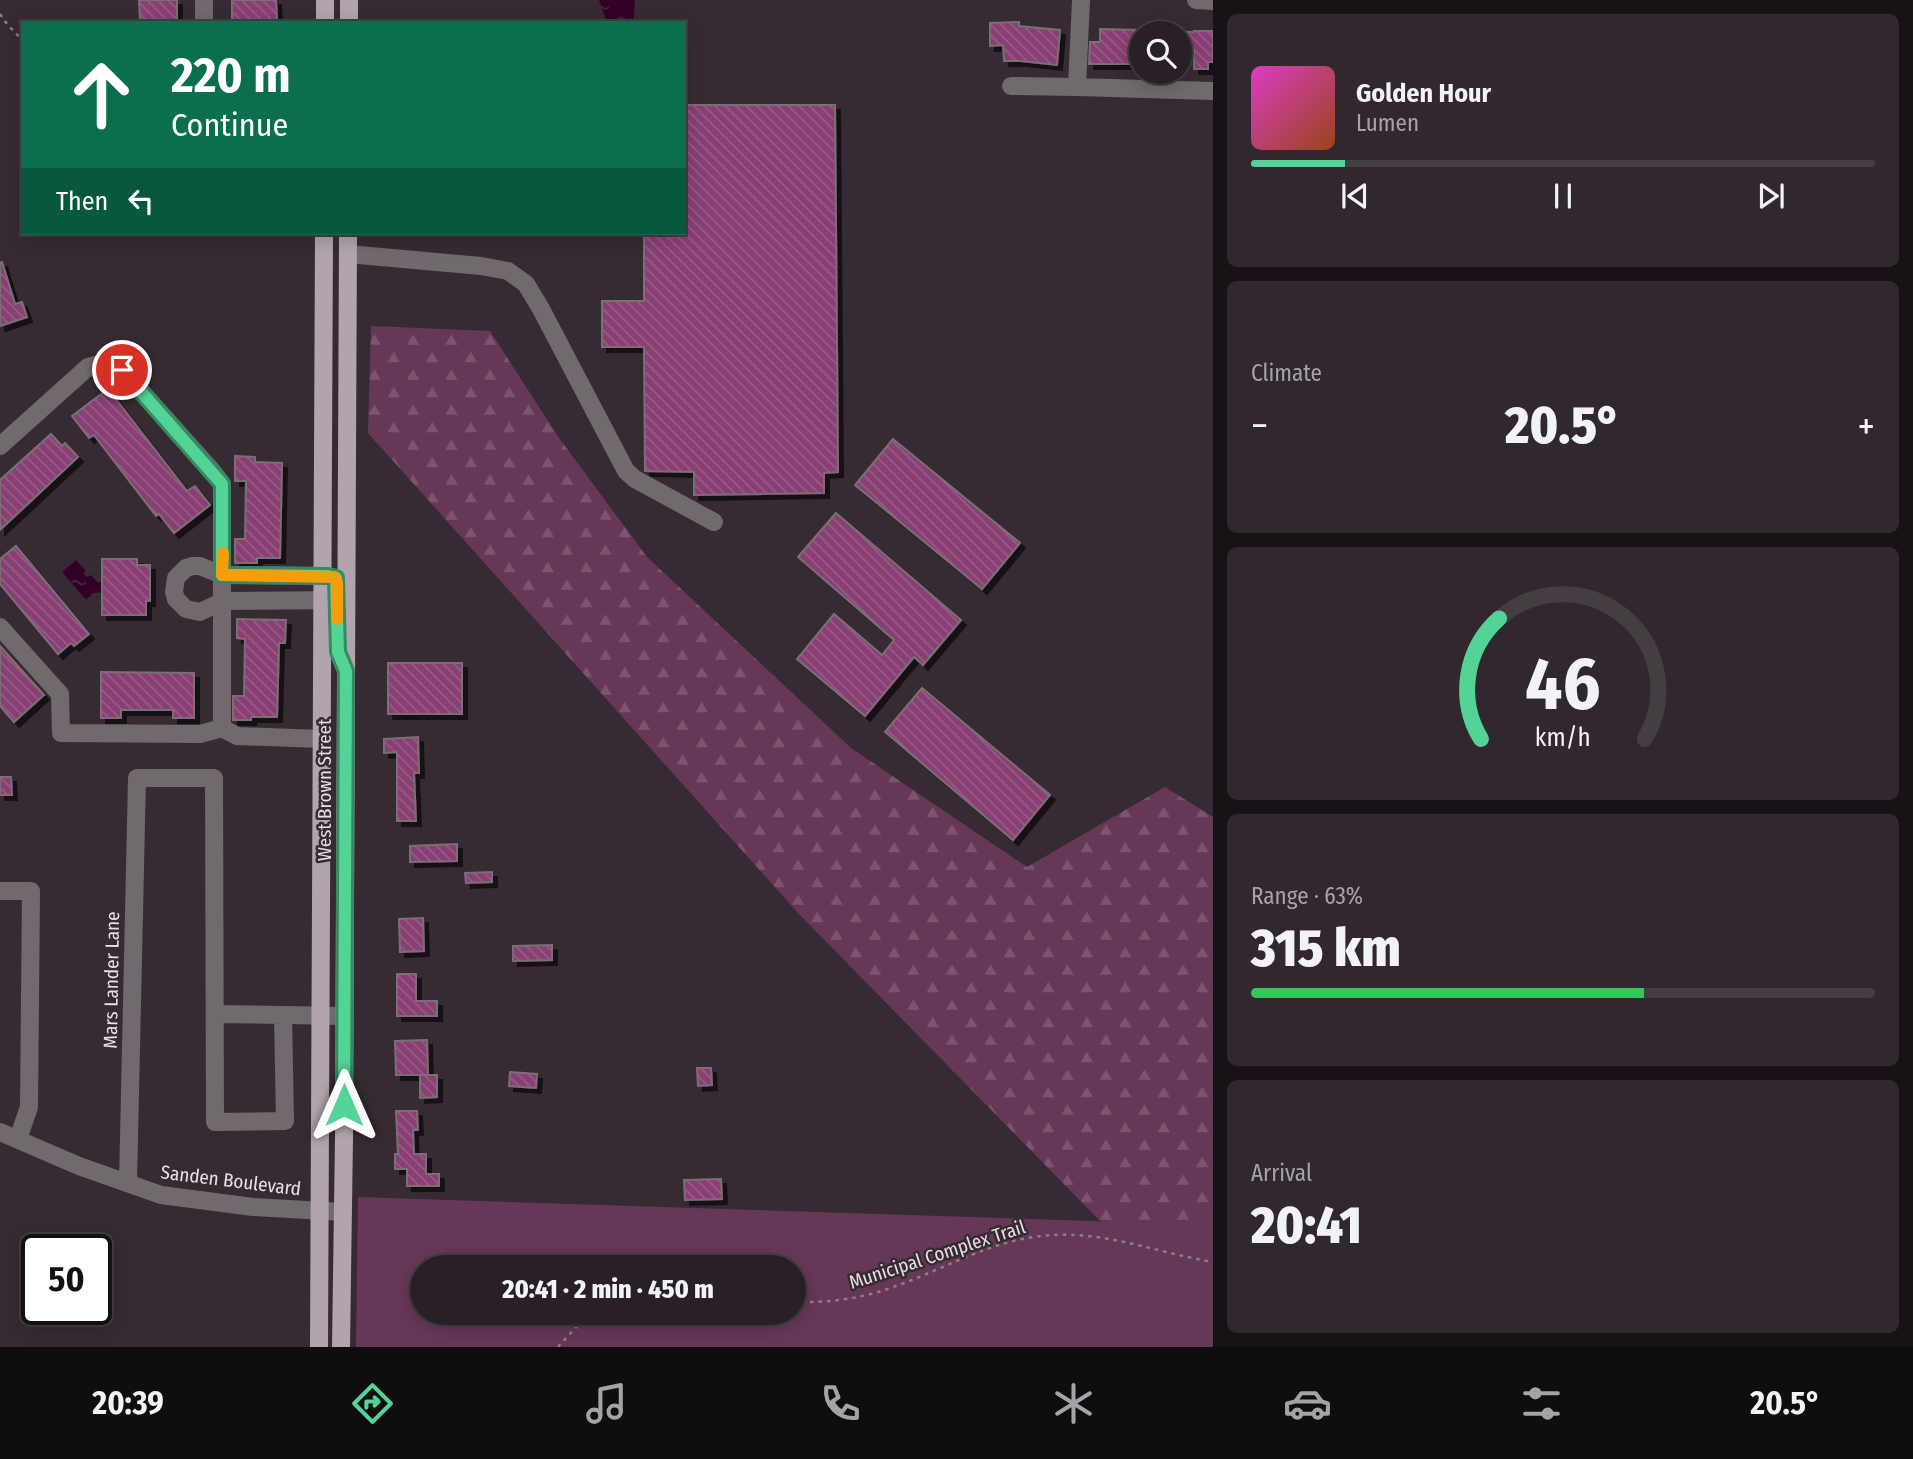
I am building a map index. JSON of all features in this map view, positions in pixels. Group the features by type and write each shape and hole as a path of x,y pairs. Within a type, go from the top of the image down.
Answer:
{"main road":[{"path":"325,0 325,21"},
{"path":"349,0 349,21"},
{"path":"324,235 325,576 336,578 335,600"},
{"name":"West Brown Street","path":"319,1347 321,738 335,600 348,235"},
{"path":"324,253 348,254"},
{"name":"West Brown Street","path":"335,600 338,652 346,671 341,1347"},
{"path":"321,827 345,829"}],"street":[{"path":"204,0 204,21"},
{"path":"1077,87 1080,0 1089,0"},
{"path":"1196,0 1213,1"},
{"path":"1011,86 1213,91"},
{"path":"348,254 481,266 508,271 526,284 626,471 635,479 714,522"},
{"path":"0,446 88,367 96,363 107,364 122,370 222,484 222,728"},
{"path":"325,576 222,575 200,566 186,568 176,578 174,592 180,605 192,611 206,610 223,601 335,600"},
{"path":"0,627 60,694 61,733 200,734 222,728 237,736 321,738"},
{"name":"Mars Lander Lane","path":"128,1183 137,778 214,778 215,1014"},
{"path":"0,891 31,891 29,1107 18,1139"},
{"path":"283,1015 285,1121 215,1122 215,1014 283,1015 321,1016 344,1016"},
{"name":"Sanden Boulevard","path":"0,1132 79,1166 161,1195 253,1207 342,1212"}],"path":[{"path":"0,14 21,39"},
{"name":"Municipal Complex Trail","path":"806,1302 867,1295 991,1247 1036,1236 1091,1236 1213,1262"},
{"path":"558,1347 578,1325"}],"green space":[{"path":"371,326 490,331 559,438 647,557 851,748 1027,867 1165,787 1213,817 1213,1232 1100,1221 798,913 368,433"},
{"path":"358,1197 1213,1225 1213,1347 356,1347"}],"water":[{"path":"599,0 635,0 633,21 606,21"},
{"path":"76,560 85,570 86,577 91,575 97,582 101,582 101,593 93,593 86,600 62,572"}],"building":[{"path":"139,0 177,0 177,20 140,21"},
{"path":"232,0 276,0 277,21 232,21"},
{"path":"1019,22 1019,26 1060,30 1057,65 1004,61 1003,45 990,46 990,23"},
{"path":"1100,29 1129,30 1129,64 1089,64 1090,42 1100,42"},
{"path":"1213,31 1213,62 1208,62 1208,69 1194,69 1194,32"},
{"path":"686,105 835,105 838,472 824,473 824,493 694,495 694,472 645,471 644,347 602,347 602,301 644,301 644,235 686,235"},
{"path":"2,262 15,304 22,302 27,317 0,326 0,263"},
{"path":"108,389 187,491 195,486 210,505 174,533 159,514 156,516 94,435 89,438 72,416"},
{"path":"51,434 62,446 65,443 78,457 0,530 0,480"},
{"path":"893,439 1020,543 982,589 855,485"},
{"path":"235,456 255,457 255,462 282,463 280,558 257,558 257,563 235,563 235,539 245,539 246,481 235,481"},
{"path":"836,513 961,620 923,665 914,657 865,716 797,659 834,614 882,655 894,640 798,557"},
{"path":"16,546 89,634 74,646 71,643 58,654 0,584 0,559"},
{"path":"102,559 137,559 137,565 150,565 150,601 146,601 146,615 102,615"},
{"path":"237,619 286,620 285,643 279,643 277,717 233,720 233,696 244,696 245,639 237,638"},
{"path":"0,646 44,695 14,722 0,706"},
{"path":"388,663 462,663 462,714 388,714"},
{"path":"101,672 194,673 194,718 173,718 173,710 121,710 121,718 101,718"},
{"path":"922,688 1050,795 1013,840 885,732"},
{"path":"418,737 419,773 414,773 416,821 397,821 397,752 384,753 384,739"},
{"path":"0,777 11,777 12,795 0,795"},
{"path":"457,844 457,861 410,862 410,846"},
{"path":"492,872 492,882 466,883 465,873"},
{"path":"423,918 424,951 400,952 399,919"},
{"path":"552,945 552,960 513,961 513,946"},
{"path":"397,974 416,974 416,1001 437,1001 437,1016 397,1016"},
{"path":"427,1040 428,1075 396,1075 395,1041"},
{"path":"697,1068 711,1068 712,1085 698,1086"},
{"path":"510,1072 537,1074 536,1088 509,1086"},
{"path":"420,1075 437,1075 437,1097 420,1098"},
{"path":"396,1111 417,1111 418,1130 413,1130 414,1154 426,1154 426,1174 439,1174 439,1186 407,1186 407,1169 395,1169 395,1154 398,1154"},
{"path":"721,1179 722,1199 685,1200 684,1180"}],"slow traffic":[{"path":"223,553 222,575 336,578 337,619"}],"route":[{"path":"122,370 222,484 222,575 336,578 338,652 346,671 344,1105"}]}
